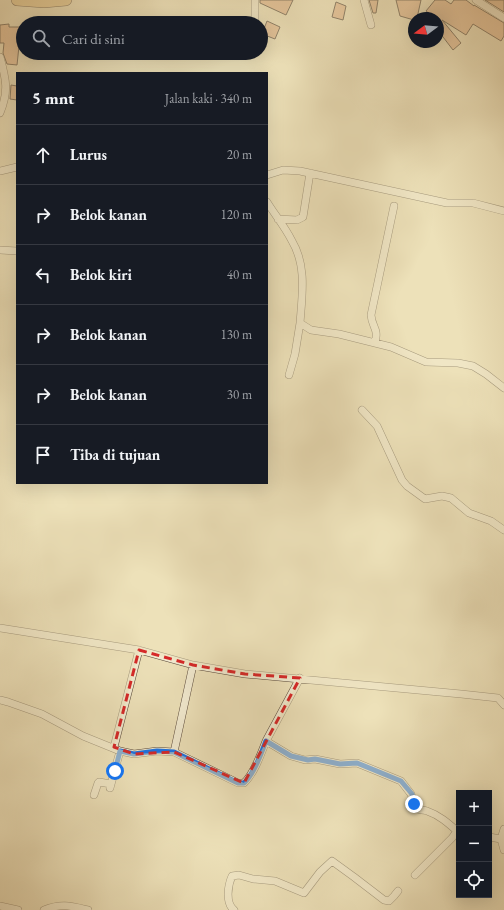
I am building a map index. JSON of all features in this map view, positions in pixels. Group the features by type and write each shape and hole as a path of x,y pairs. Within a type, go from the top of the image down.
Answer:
{"highway":[{"path":"17,0 44,2 66,0"}],"street":[{"path":"255,0 255,16"},
{"path":"364,0 371,25"},
{"path":"476,0 504,18"},
{"path":"0,57 7,88 0,113"},
{"path":"0,171 16,167"},
{"path":"268,175 283,170 310,173 447,203 473,203 504,211"},
{"path":"278,219 297,220 303,217 310,173"},
{"path":"268,204 293,242 300,261 303,279 300,323 295,354 289,375"},
{"path":"375,343 377,332 371,315 394,206"},
{"path":"0,250 16,251"},
{"path":"300,323 311,330 339,334 391,347 426,362 458,363 473,366 504,388"},
{"path":"362,410 377,426 402,480 407,486 425,498 442,496 451,498 469,513 491,521 504,530"},
{"path":"0,628 139,650 194,665 245,674 490,697 498,698 504,705"},
{"path":"94,795 99,782 111,786 117,749 139,650"},
{"path":"174,752 194,665"},
{"path":"0,700 42,714 83,736 117,749 134,754 157,751 174,752 238,783 244,783 249,779 262,753 266,741 300,678"},
{"path":"266,741 291,756 308,760 315,759 340,764 357,763 401,781 412,794 415,808 418,810 429,811 442,818 456,829"},
{"path":"504,830 501,839 504,850"},
{"path":"415,875 456,833"},
{"path":"492,838 501,839"},
{"path":"234,910 231,908 229,902 229,885 232,876 239,875 254,879 275,881 304,893 320,872 332,862 384,900 388,901 398,891"},
{"path":"44,910 53,906 61,905 88,910"},
{"path":"0,906 18,910"}],"highlighted area":[{"path":"139,650 193,665 245,674 300,678 244,783 174,752 134,754 114,747"}],"building":[{"path":"260,0 293,0 286,15 260,3"},
{"path":"369,0 378,0 376,13 373,13"},
{"path":"396,0 421,0 418,12 408,12 408,18 400,16"},
{"path":"435,0 445,0 451,4 454,0 466,0 504,23 504,36 501,41 473,24 466,35 444,21 444,12 426,11"},
{"path":"485,0 504,0 504,12"},
{"path":"336,2 346,6 343,20 332,17"},
{"path":"268,21 280,27 275,39 268,36"},
{"path":"444,22 461,43 453,50 444,38"},
{"path":"9,24 9,27 16,27 17,65 7,64 3,53 4,43 0,43 0,25"},
{"path":"11,85 16,86 16,100 10,99"}],"route":[{"path":"115,771 120,751 134,754 157,751 174,752 238,783 244,783 249,779 262,753 266,741 291,756 305,760 315,759 340,764 357,763 401,781 412,794 414,804"}]}
